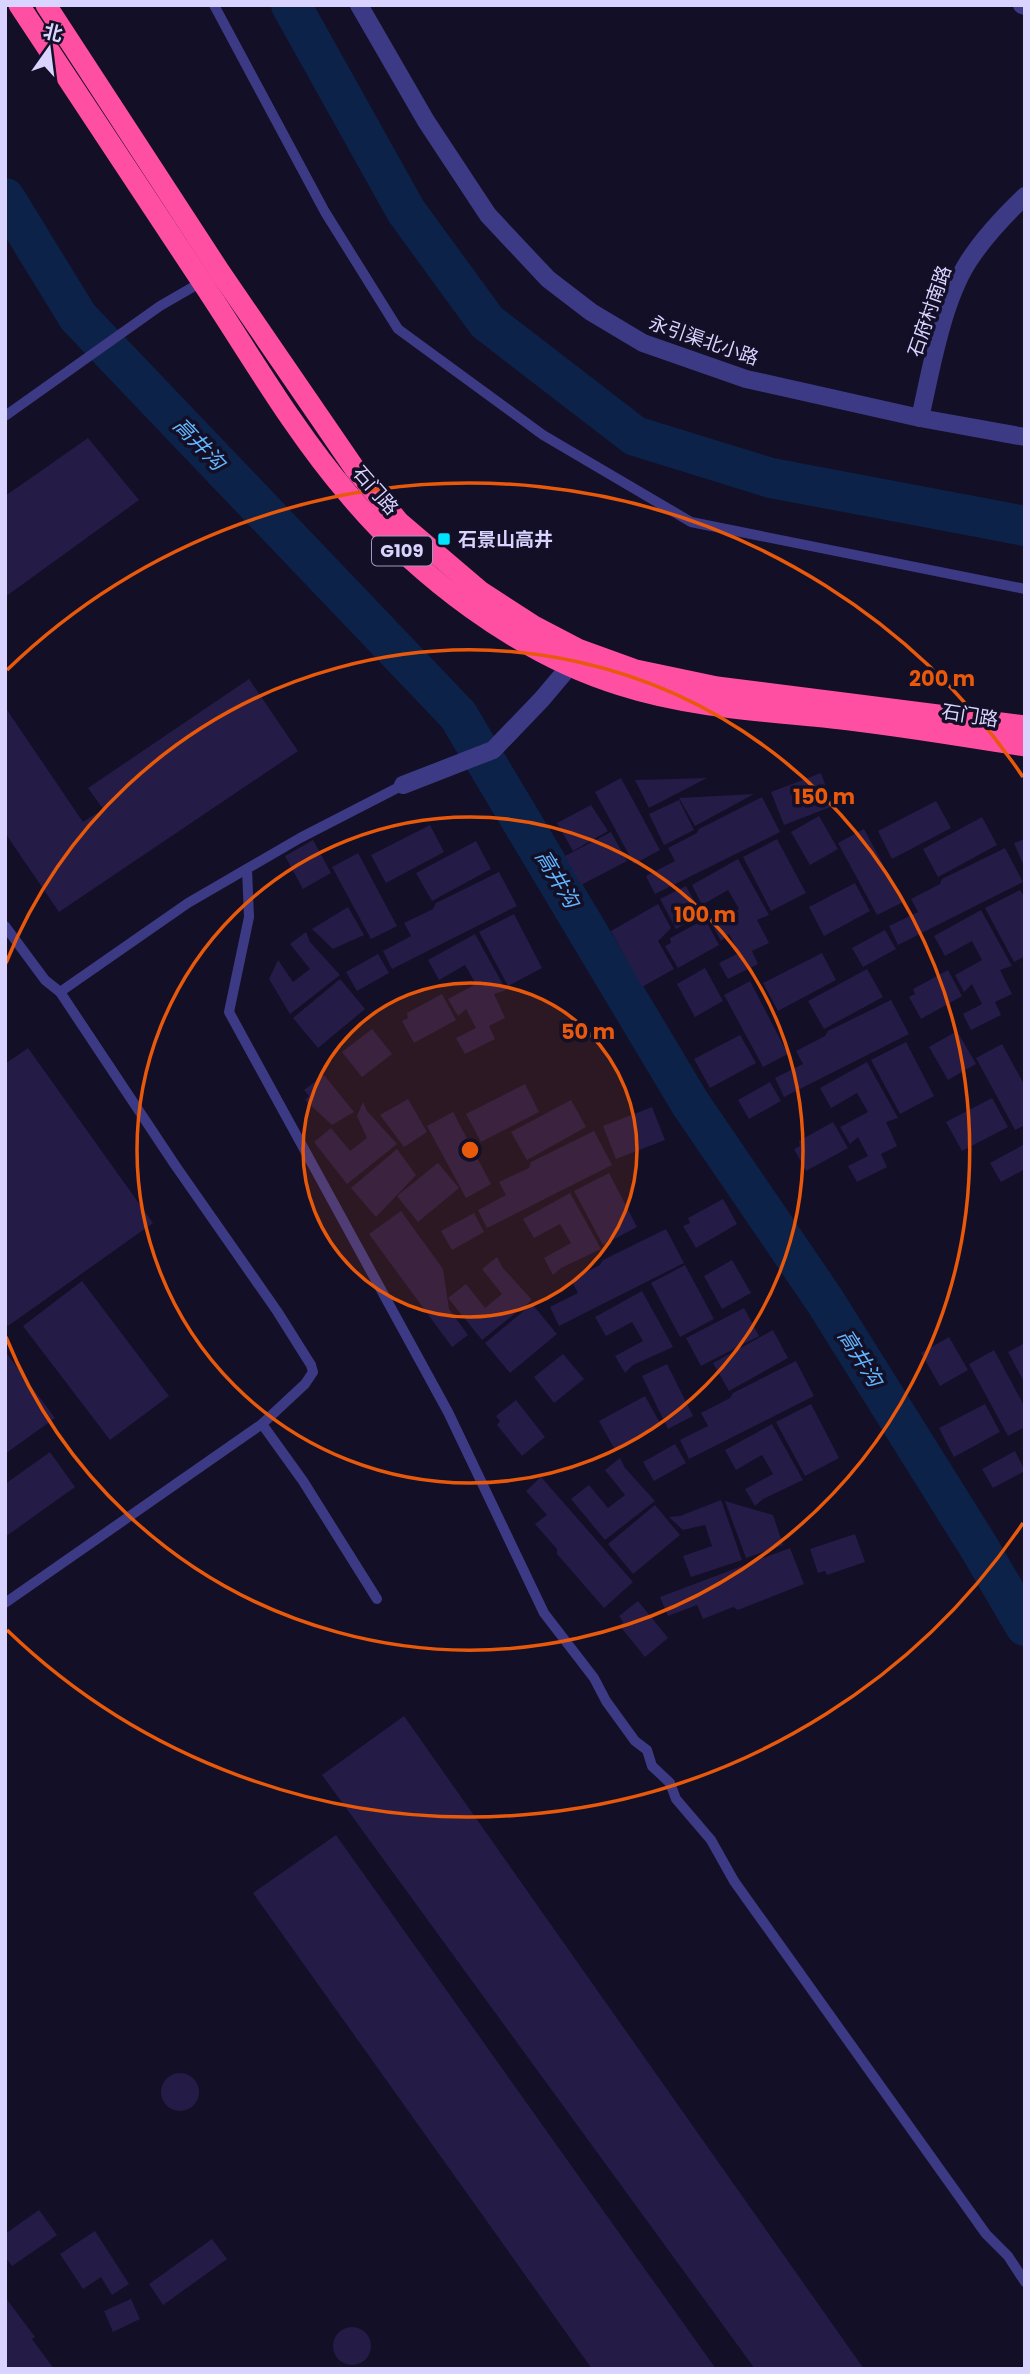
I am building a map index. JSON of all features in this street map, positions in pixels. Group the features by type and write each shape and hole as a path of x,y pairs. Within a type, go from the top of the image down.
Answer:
{"highway":[{"name":"石门路","path":"19,5 211,277 355,469 400,522 480,590 534,626 573,658 622,686 680,699 865,722 1025,746"},
{"name":"石门路","path":"46,5 211,277"},
{"name":"石门路","path":"573,658 606,661 717,687 1025,726"}],"street":[{"name":"永引渠北小路","path":"359,5 426,121 488,215 548,279 591,313 643,343 746,379 920,418 1025,437"},
{"name":"石府村南路","path":"920,418 947,313 967,263 1001,219 1025,196"},
{"path":"403,785 493,750 525,718 573,658"}],"lane":[{"path":"214,5 325,212 398,329 543,435 691,522 1025,589"},
{"path":"5,416 150,314 211,277"},
{"path":"60,992 188,903 300,838 403,785"},
{"path":"247,869 249,917 229,1012 448,1412 544,1613 594,1678 606,1701 635,1741 647,1750 652,1766 670,1783 676,1798 711,1840 734,1881 986,2234 1007,2256 1025,2282"},
{"path":"5,926 45,980 60,992 175,1165 277,1311 313,1372 305,1384 262,1424 5,1603"},
{"path":"262,1424 303,1481 377,1599"}],"building":[{"path":"88,438 139,500 5,597 5,496"},
{"path":"249,679 298,751 59,912 5,833 5,707 83,822 103,809 88,788"},
{"path":"821,773 833,806 784,825 771,792"},
{"path":"621,778 660,850 634,864 595,792"},
{"path":"707,778 649,808 635,780"},
{"path":"754,794 695,826 679,798"},
{"path":"762,797 780,832 655,894 646,876 675,861 668,848"},
{"path":"679,800 694,830 664,845 649,814"},
{"path":"936,801 951,828 892,859 878,831"},
{"path":"591,805 608,831 573,851 557,823"},
{"path":"819,816 838,849 810,865 791,832"},
{"path":"982,817 997,845 938,877 923,849"},
{"path":"430,825 444,852 386,883 371,855"},
{"path":"864,829 903,902 877,915 838,843"},
{"path":"611,832 627,861 581,885 565,856"},
{"path":"777,839 806,893 771,911 743,857"},
{"path":"1025,839 1025,869 1014,843"},
{"path":"313,840 331,873 303,889 285,856"},
{"path":"476,841 491,869 432,901 416,873"},
{"path":"1005,848 1023,882 898,945 889,926 918,912 911,899 940,884 942,879"},
{"path":"358,853 397,926 371,939 332,867"},
{"path":"738,859 769,915 757,920 769,943 752,951 758,964 728,979 719,963 739,953 729,934 721,941 712,924 739,909 728,890 702,905 692,885"},
{"path":"499,872 517,906 392,969 383,951 411,936 404,923 433,909 436,903"},
{"path":"855,883 870,911 824,936 809,907"},
{"path":"686,886 702,915 676,929 660,899"},
{"path":"1020,890 1025,898 1025,956 1014,962 985,908"},
{"path":"658,904 671,928 658,941 674,969 642,987 611,931"},
{"path":"348,907 364,935 333,949 312,929"},
{"path":"981,910 1012,966 1000,970 1012,994 995,1002 1001,1015 971,1030 963,1014 982,1004 972,984 964,992 955,975 982,960 972,941 945,956 934,936"},
{"path":"514,914 542,968 508,986 479,932"},
{"path":"705,919 719,945 678,968 665,946 671,943 670,938"},
{"path":"885,930 896,949 863,967 852,948"},
{"path":"306,932 310,942 340,975 290,1014 269,979 278,960 293,982 310,969 290,944"},
{"path":"475,934 506,990 494,994 505,1018 489,1026 495,1039 465,1054 456,1038 476,1028 466,1009 458,1016 448,999 476,984 465,965 439,980 428,960"},
{"path":"822,953 836,980 778,1011 763,983"},
{"path":"378,954 389,973 357,991 346,972"},
{"path":"705,968 723,1001 695,1017 677,984"},
{"path":"867,969 883,997 824,1029 808,1001"},
{"path":"948,970 962,996 921,1019 909,997 915,994 913,989"},
{"path":"340,979 365,1009 318,1048 293,1018"},
{"path":"750,981 788,1054 763,1067 724,995"},
{"path":"442,994 456,1020 414,1043 402,1021 408,1018 407,1013"},
{"path":"891,1000 909,1034 784,1097 775,1078 803,1064 796,1051 825,1036 828,1031"},
{"path":"372,1029 392,1054 362,1077 342,1052"},
{"path":"957,1031 976,1064 948,1080 929,1047"},
{"path":"740,1035 756,1063 710,1088 694,1059"},
{"path":"906,1042 934,1096 900,1114 871,1060"},
{"path":"1002,1044 1025,1086 1025,1125 1015,1130 976,1058"},
{"path":"28,1048 153,1223 8,1326 5,1322 5,1064"},
{"path":"867,1062 898,1118 886,1122 897,1146 881,1154 887,1167 857,1182 848,1166 868,1156 858,1137 850,1144 840,1127 868,1112 857,1093 831,1108 820,1088"},
{"path":"324,1075 354,1112 332,1125 305,1100 309,1096 304,1090"},
{"path":"770,1082 781,1101 749,1119 738,1100"},
{"path":"525,1084 539,1112 481,1142 466,1114"},
{"path":"992,1098 1008,1127 962,1151 946,1122"},
{"path":"408,1099 427,1132 404,1147 380,1115"},
{"path":"571,1100 586,1127 527,1160 511,1132"},
{"path":"363,1102 367,1111 397,1144 347,1184 314,1142 331,1128 350,1151 367,1138 357,1116"},
{"path":"652,1107 665,1140 616,1159 603,1126"},
{"path":"453,1112 491,1184 466,1198 427,1126"},
{"path":"833,1122 848,1148 806,1171 794,1149 800,1146 799,1141"},
{"path":"594,1131 612,1165 487,1228 478,1210 506,1195 499,1182 529,1168 531,1162"},
{"path":"1023,1145 1025,1169 1001,1182 990,1163"},
{"path":"397,1149 416,1175 376,1217 351,1188"},
{"path":"438,1163 459,1188 418,1222 397,1196"},
{"path":"609,1173 637,1227 603,1245 574,1191"},
{"path":"570,1193 601,1249 561,1268 553,1275 544,1258 571,1243 560,1224 534,1238 523,1219"},
{"path":"723,1199 737,1224 696,1248 683,1226 690,1223 688,1218"},
{"path":"401,1211 443,1269 449,1309 468,1335 452,1347 369,1234"},
{"path":"474,1213 484,1232 452,1250 441,1231"},
{"path":"666,1229 684,1263 559,1326 550,1307 578,1293 571,1280 600,1265 603,1260"},
{"path":"497,1257 502,1267 532,1300 482,1340 448,1298 466,1284 485,1308 502,1294 482,1269"},
{"path":"732,1260 751,1293 722,1309 704,1276"},
{"path":"685,1265 714,1319 680,1337 651,1283"},
{"path":"82,1281 169,1396 110,1440 23,1326"},
{"path":"642,1291 673,1347 633,1365 625,1373 615,1356 643,1341 632,1322 606,1336 595,1317"},
{"path":"532,1304 557,1334 510,1373 485,1343"},
{"path":"744,1308 759,1336 701,1366 686,1338"},
{"path":"773,1330 788,1358 729,1391 713,1363"},
{"path":"949,1337 968,1370 940,1386 921,1353"},
{"path":"1025,1343 1025,1379 1023,1380 1008,1352"},
{"path":"994,1350 1025,1407 1025,1427 1008,1436 969,1364"},
{"path":"7,1354 55,1418 5,1454 5,1356"},
{"path":"563,1354 584,1379 554,1403 534,1377"},
{"path":"796,1361 814,1396 689,1459 680,1440 708,1426 701,1413 730,1398 733,1393"},
{"path":"667,1364 693,1416 668,1429 642,1376"},
{"path":"645,1396 661,1425 615,1450 599,1421"},
{"path":"516,1400 545,1437 522,1456 497,1425 500,1421 496,1416"},
{"path":"811,1404 839,1458 805,1476 776,1422"},
{"path":"985,1404 1000,1432 954,1457 939,1428"},
{"path":"772,1424 803,1480 763,1499 755,1506 745,1489 773,1474 762,1455 736,1470 725,1450"},
{"path":"675,1444 686,1463 654,1481 643,1462"},
{"path":"1015,1451 1025,1471 993,1488 982,1469"},
{"path":"50,1452 75,1487 5,1537 5,1484"},
{"path":"620,1458 625,1468 655,1501 605,1540 571,1499 589,1485 608,1508 625,1495 605,1470"},
{"path":"541,1477 633,1582 604,1608 535,1524 547,1515 526,1491"},
{"path":"721,1500 742,1560 691,1577 683,1556 712,1546 705,1525 683,1530 669,1517 680,1516"},
{"path":"725,1501 773,1515 783,1545 746,1558"},
{"path":"655,1505 680,1535 633,1574 608,1544"},
{"path":"855,1534 865,1562 827,1575 825,1571 818,1573 810,1549"},
{"path":"790,1548 804,1584 738,1610 733,1607 703,1619 697,1605 668,1616 660,1597"},
{"path":"638,1601 668,1638 645,1657 620,1626 623,1622 619,1616"},
{"path":"404,1716 864,2369 755,2369 322,1775"},
{"path":"336,1835 716,2369 592,2369 253,1893"},
{"path":"180,2073 194,2078 199,2092 194,2106 180,2111 166,2106 161,2092 166,2078"},
{"path":"39,2210 57,2235 12,2266 5,2257 5,2234"},
{"path":"95,2231 129,2284 112,2295 101,2277 83,2289 60,2254"},
{"path":"212,2239 227,2259 163,2305 149,2284"},
{"path":"5,2297 35,2337 32,2339 54,2369 5,2369"},
{"path":"131,2299 140,2319 113,2332 104,2311"},
{"path":"352,2327 366,2332 371,2346 366,2360 352,2365 338,2360 333,2346 338,2332"}],"waterway":[{"path":"291,5 406,211 487,322 635,436 771,478 1025,526"},
{"name":"高井沟","path":"5,198 78,317 458,715 690,1103 825,1301 1025,1626"}],"place":[{"name":"石景山高井","path":"444,539"}]}
